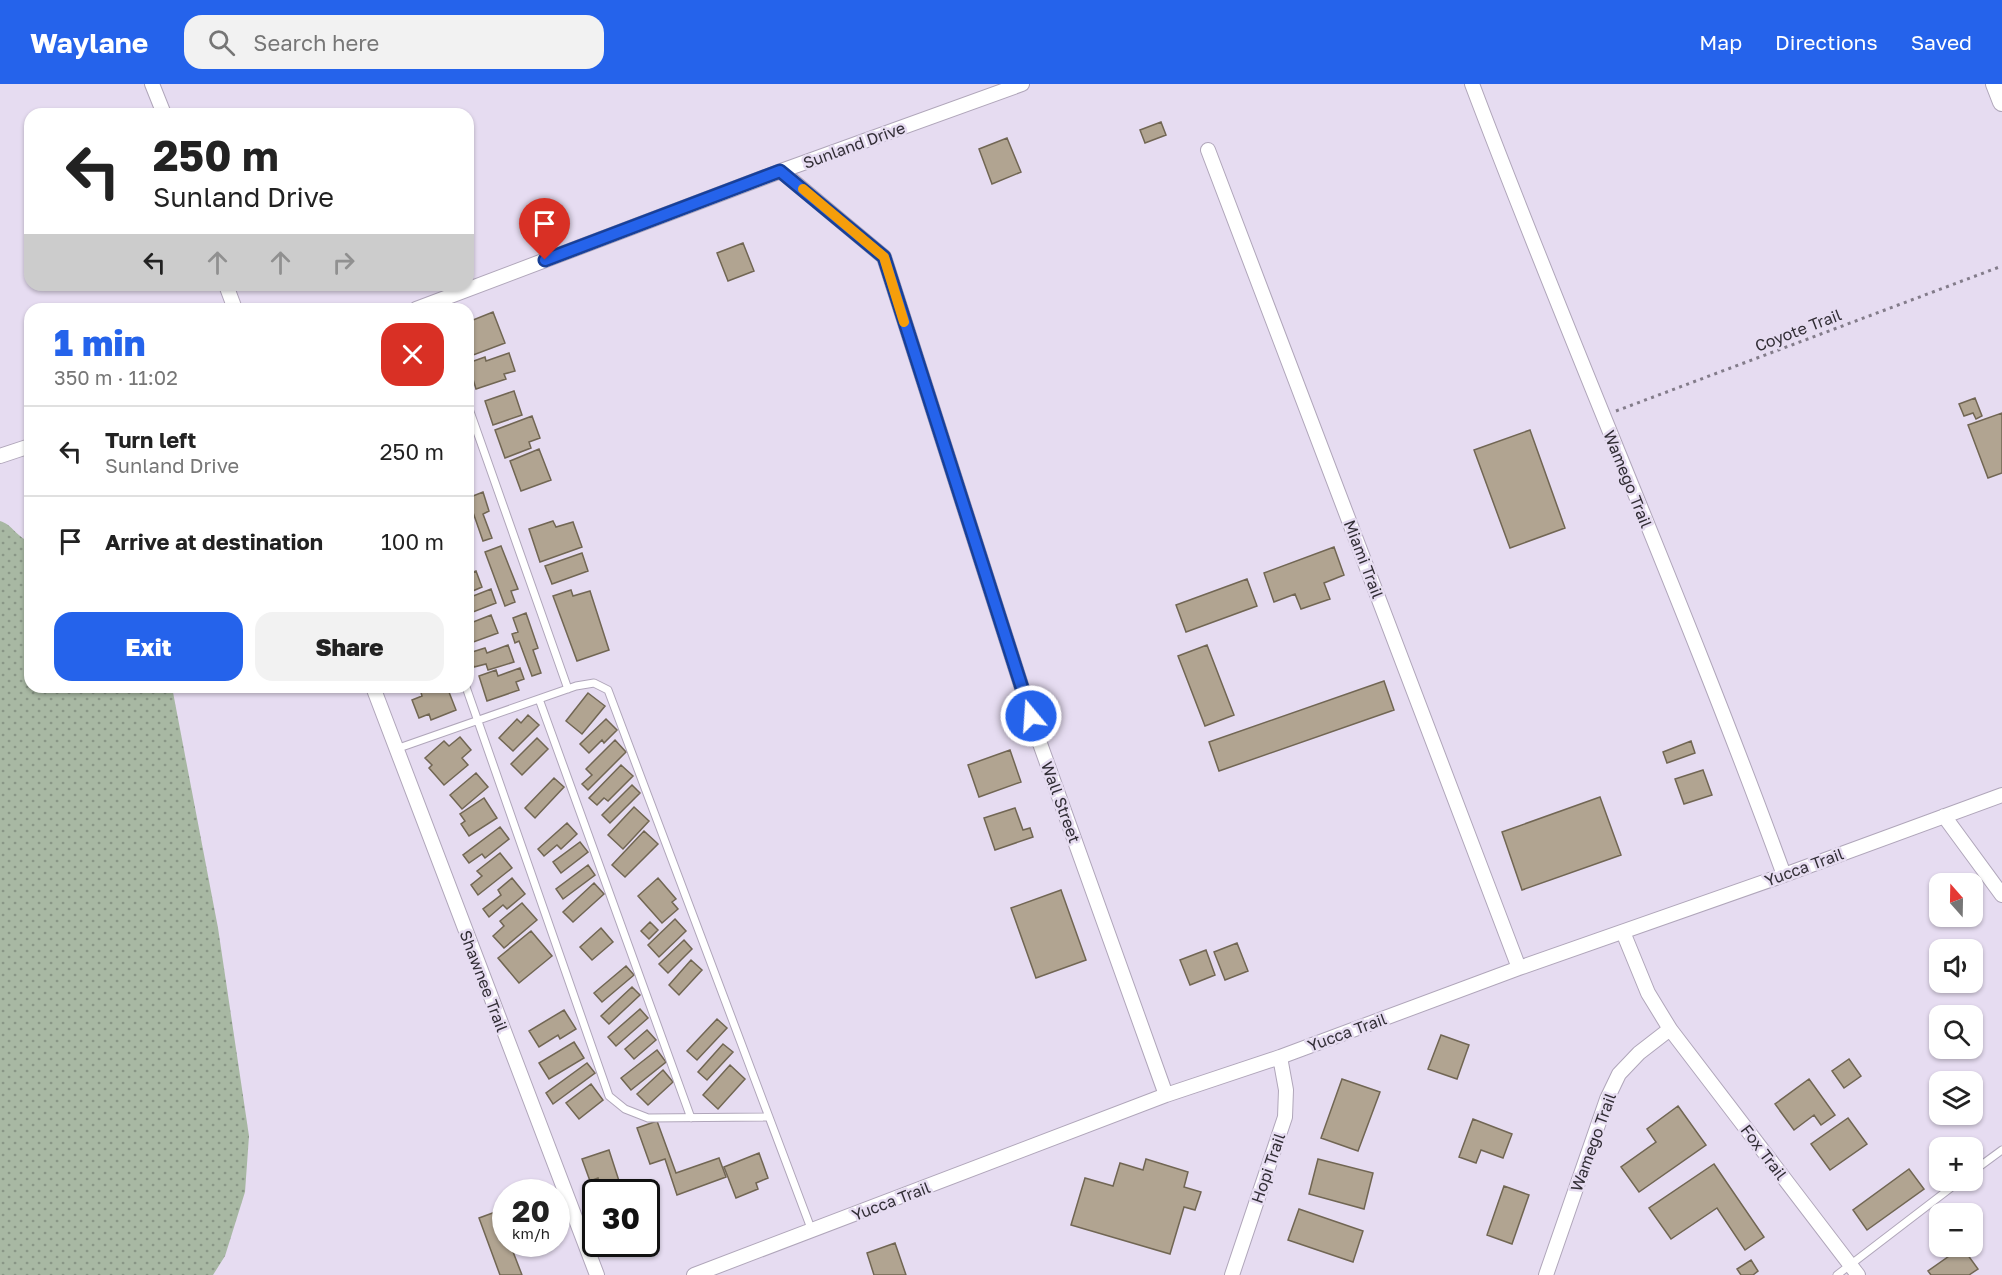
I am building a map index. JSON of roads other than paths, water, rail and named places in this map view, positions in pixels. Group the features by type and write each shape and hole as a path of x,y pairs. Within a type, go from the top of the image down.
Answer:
{"street":[{"path":"152,84 162,108"},
{"name":"Sunland Drive","path":"474,287 780,171 1022,84"},
{"name":"Wamego Trail","path":"1472,84 1784,875"},
{"path":"1995,84 2002,102"},
{"name":"Miami Trail","path":"1208,150 1519,968"},
{"name":"Wall Street","path":"780,171 884,257 1038,738 1167,1095"},
{"name":"Sunland Drive","path":"432,303 463,291"},
{"path":"0,456 24,448"},
{"name":"Shawnee Trail","path":"375,693 597,1275"},
{"name":"Yucca Trail","path":"694,1275 1167,1095 1280,1057 1519,968 1784,875 2002,795"},
{"path":"1944,816 2002,895"},
{"path":"1623,932 1648,993 1670,1029"},
{"name":"Wamego Trail","path":"1546,1275 1607,1099 1619,1074 1639,1053 1670,1029"},
{"name":"Fox Trail","path":"1670,1029 1854,1270"},
{"name":"Hopi Trail","path":"1232,1275 1286,1117 1286,1090 1280,1057"}],"lane":[{"path":"474,423 568,689"},
{"path":"396,748 568,689 594,683 608,690 812,1231"},
{"path":"468,693 609,1096 625,1109 648,1118 769,1117"},
{"path":"539,699 691,1118"},
{"path":"1983,1164 2002,1150"},
{"path":"1837,1275 1854,1270 1948,1191"}]}
